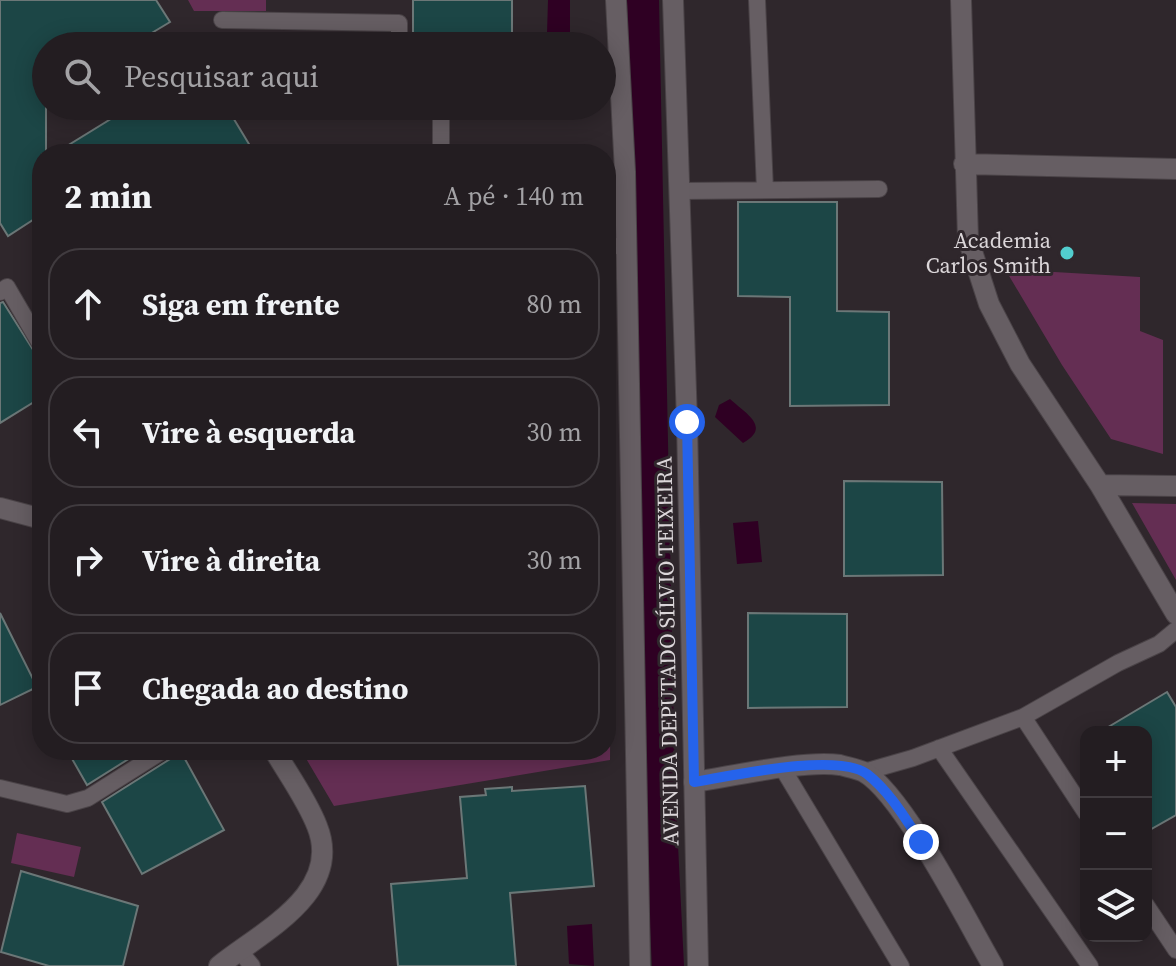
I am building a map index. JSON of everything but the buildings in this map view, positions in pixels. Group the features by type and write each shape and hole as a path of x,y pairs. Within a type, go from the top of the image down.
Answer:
{"main road":[{"name":"AVENIDA DEPUTADO SÍLVIO TEIXEIRA","path":"616,0 616,246 640,966"},
{"name":"AVENIDA DEPUTADO SÍLVIO TEIXEIRA","path":"673,0 698,966"},
{"path":"961,0 968,239 989,304 1020,364 1100,485 1176,614"},
{"path":"964,164 1176,169"},
{"path":"1100,485 1176,486"},
{"path":"0,508 32,516"},
{"path":"219,966 245,958 289,915 309,892 323,858 318,827 280,760"},
{"path":"694,782 812,765 840,765 864,772 888,794 921,842 993,966"}],"lane":[{"path":"757,0 765,190"},
{"path":"222,20 399,23 399,32"},
{"path":"441,120 441,144"},
{"path":"679,191 879,189"},
{"path":"0,292 7,287 32,330"},
{"path":"864,772 1023,717 1118,663 1159,644 1176,630"},
{"path":"1023,717 1080,804"},
{"path":"939,748 1090,966"},
{"path":"0,788 67,804 88,798 148,760"},
{"path":"783,769 901,966"},
{"path":"1152,914 1176,950"}],"shaded area":[{"path":"188,0 266,0 266,11 194,11"},
{"path":"548,0 570,0 570,32 547,32"},
{"path":"1005,269 1140,277 1140,331 1163,340 1163,454 1111,439 1062,365"},
{"path":"730,399 756,426 751,437 743,443 715,417 719,405"},
{"path":"1132,503 1176,504 1176,580"},
{"path":"758,521 762,562 737,564 733,523"},
{"path":"307,760 610,760 334,806"},
{"path":"17,833 81,847 74,877 11,863"},
{"path":"592,924 594,966 569,964 567,926"}],"waterway":[{"path":"643,0 659,785 668,966"}],"place":[{"name":"Academia Carlos Smith","path":"1067,253"}],"route":[{"path":"687,422 694,782 812,765 840,765 864,772 888,794 921,842"}]}
